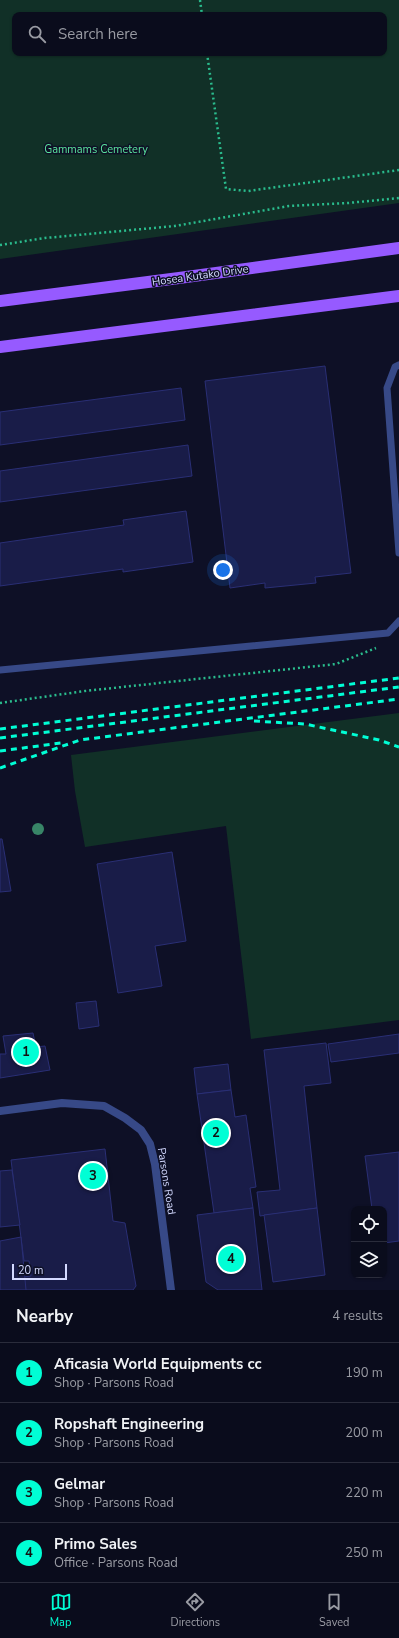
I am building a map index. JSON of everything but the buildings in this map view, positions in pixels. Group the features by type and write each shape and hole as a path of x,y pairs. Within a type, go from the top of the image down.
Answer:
{"main road":[{"name":"Hosea Kutako Drive","path":"0,301 399,248"},
{"path":"0,347 399,296"}],"street":[{"name":"Parsons Road","path":"0,1111 62,1102 104,1106 125,1118 141,1130 150,1144 155,1164 171,1290"}],"lane":[{"path":"399,365 395,367 387,388 399,553"},
{"path":"0,670 388,633 399,621"}],"path":[{"path":"200,0 202,12"},
{"path":"207,56 226,190 248,191 399,170"},
{"path":"0,245 45,238 175,226 289,206 348,203 399,198"},
{"path":"0,704 85,691 336,664 382,646"}],"green space":[{"name":"Gammams Cemetery","path":"0,0 399,0 399,203 0,259"},
{"path":"399,713 399,1020 251,1039 226,826 85,847 75,791 71,755"}],"railway":[{"path":"0,729 399,678"},
{"path":"0,738 399,687"},
{"path":"0,768 80,740 399,699"},
{"path":"254,721 305,724 379,740 399,747"},
{"path":"0,751 61,743"}],"place":[{"name":"Aficasia World Equipments cc","path":"26,1052"},
{"name":"Ropshaft Engineering","path":"216,1133"},
{"name":"Gelmar","path":"93,1176"},
{"name":"Primo Sales","path":"231,1259"}]}
